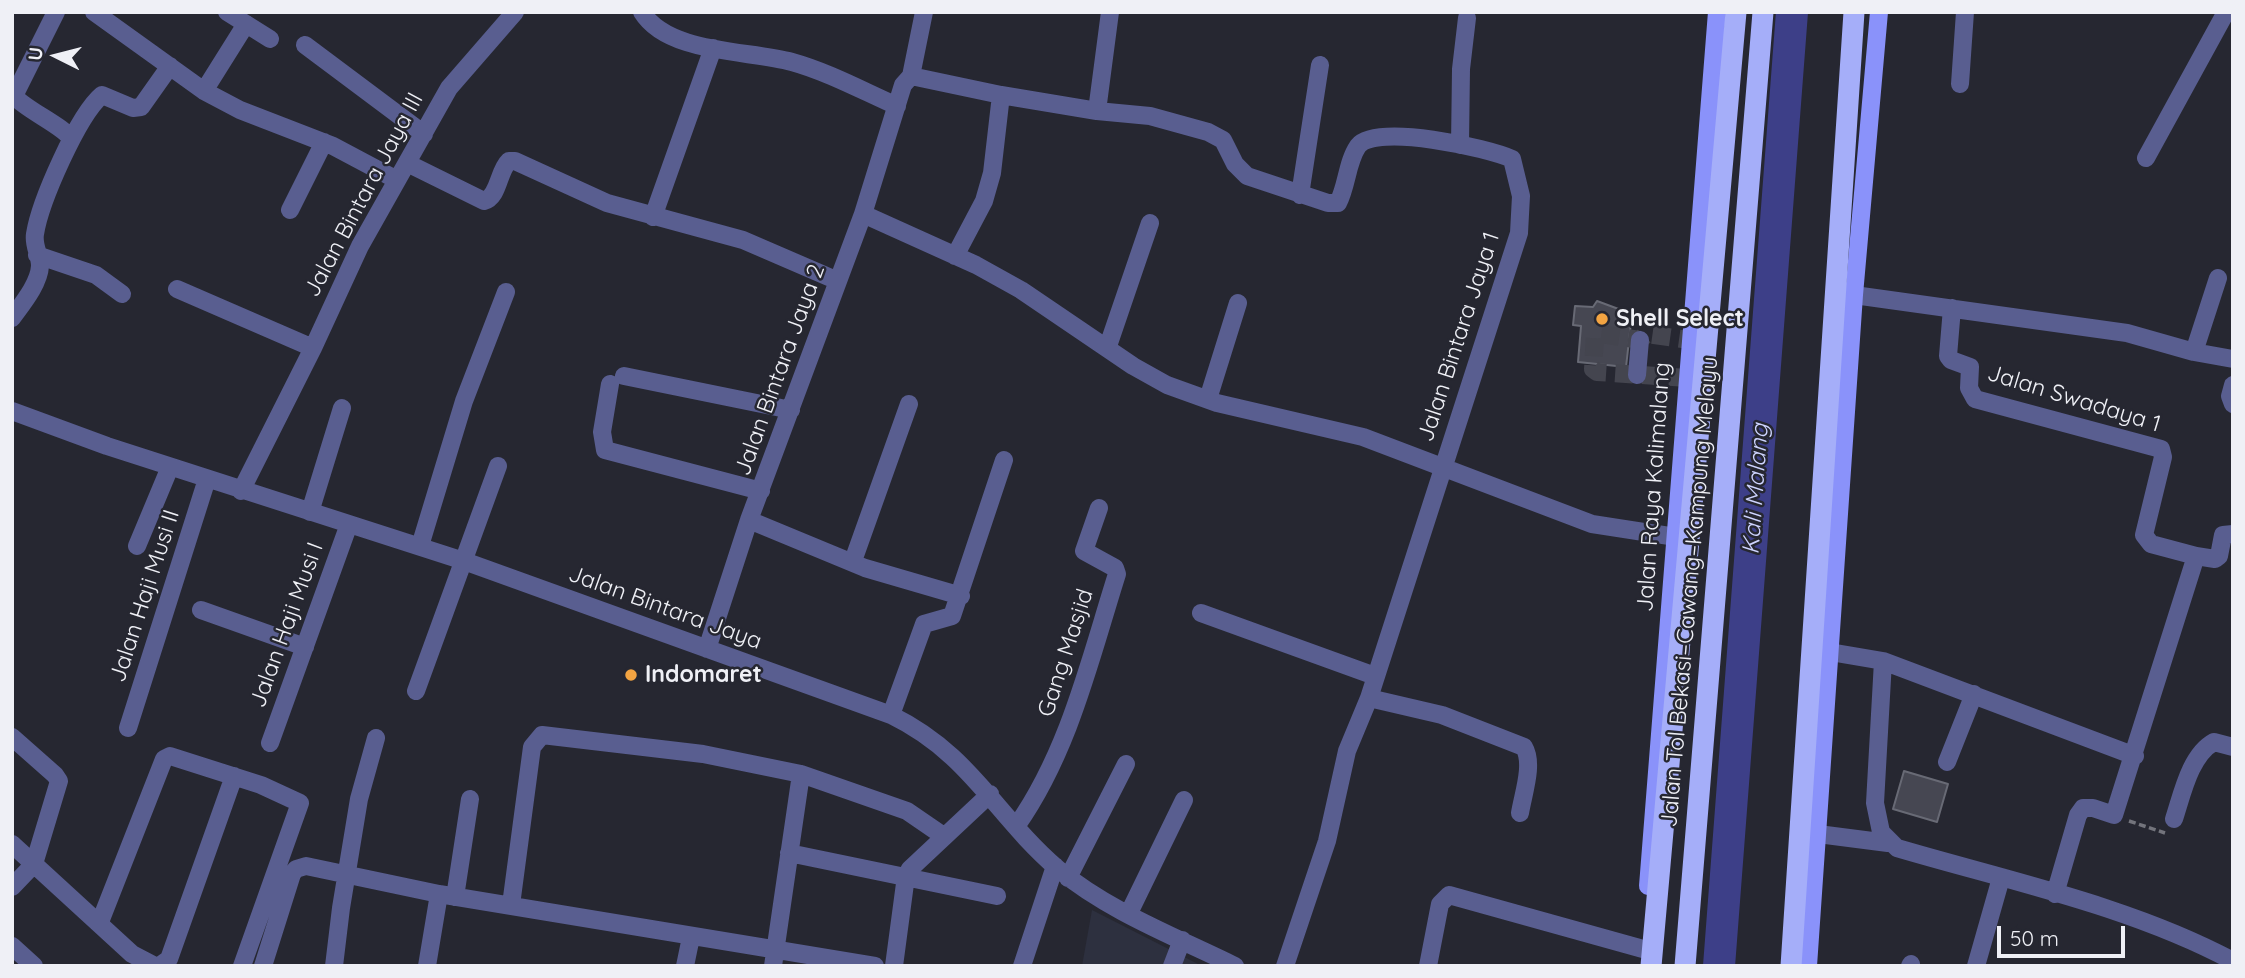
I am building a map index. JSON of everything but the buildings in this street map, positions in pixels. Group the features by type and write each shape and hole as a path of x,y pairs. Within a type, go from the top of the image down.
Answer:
{"highway":[{"path":"1645,960 1736,12"},
{"name":"Jalan Tol Bekasi–Cawang–Kampung Melayu","path":"1685,966 1763,12"},
{"path":"1791,966 1854,12"}],"main road":[{"name":"Jalan Raya Kalimalang","path":"1645,960 1689,340 1717,12"},
{"path":"1808,966 1854,295 1879,12"}],"street":[{"path":"56,12 14,96 68,133 71,139"},
{"path":"94,12 204,91 240,110 324,142 397,180"},
{"path":"227,12 270,39"},
{"name":"Jalan Bintara Jaya III","path":"241,491 313,348 360,246 449,88 515,12"},
{"path":"642,12 659,30 713,48 792,62 897,106 903,85 911,76 924,12"},
{"path":"1097,111 1110,12"},
{"path":"1960,84 1965,12"},
{"path":"2146,158 2226,12"},
{"path":"1460,145 1461,69 1467,18"},
{"path":"204,91 246,24"},
{"path":"306,45 424,134"},
{"path":"653,217 713,48"},
{"path":"1300,195 1320,65"},
{"path":"12,318 34,282 40,266 34,246 37,224 71,139 102,95 133,108 141,107 170,66"},
{"name":"Jalan Bintara Jaya 1","path":"911,76 1001,95 1150,117 1208,132 1223,140 1235,164 1247,176 1300,195 1338,203 1358,147 1368,139 1389,137 1460,145 1496,152 1512,159 1521,196 1520,220 1502,294 1442,468 1369,698 1347,751 1327,841 1285,966"},
{"path":"955,256 984,201 992,173 1001,95"},
{"name":"Jalan Bintara Jaya 2","path":"707,649 749,520 863,214 897,106"},
{"path":"290,210 324,142"},
{"path":"407,163 484,201 490,200 504,165 515,161 607,202 743,240 838,281"},
{"path":"863,214 1021,290 1108,346 1133,366 1167,385 1208,399 1363,437 1592,524 1676,537"},
{"path":"1108,346 1150,223"},
{"path":"37,255 96,275 122,294"},
{"path":"2194,352 2218,278"},
{"path":"177,289 313,348"},
{"path":"419,546 464,401 506,292"},
{"path":"1854,295 2127,333 2194,352 2233,359"},
{"path":"1208,399 1238,303"},
{"name":"Jalan Swadaya 1","path":"1952,307 1948,356 1951,360 1970,367 1969,388 1975,399 2161,449 2163,457 2144,535 2151,544 2196,555"},
{"path":"1637,375 1640,340"},
{"path":"761,491 605,450 602,445 602,432 617,380 791,410"},
{"path":"2233,385 2230,396 2233,404"},
{"path":"853,561 909,404"},
{"path":"310,512 342,408"},
{"name":"Jalan Bintara Jaya","path":"12,411 241,491 464,561 891,715 915,726 952,753 1062,872 1129,913 1235,966"},
{"path":"891,715 924,624 953,616 1003,460"},
{"path":"416,691 498,466"},
{"path":"137,545 170,467"},
{"name":"Jalan Haji Musi II","path":"128,727 207,479"},
{"name":"Gang Masjid","path":"1017,825 1033,803 1067,731 1117,574 1115,568 1084,551 1099,508"},
{"path":"749,520 865,568 961,596"},
{"name":"Jalan Haji Musi I","path":"270,743 349,524"},
{"path":"2055,894 2078,815 2083,808 2093,808 2114,815 2196,555 2215,559 2219,556 2223,535 2233,534"},
{"path":"201,610 305,647"},
{"path":"1201,613 1375,676"},
{"path":"1830,652 1883,661 1974,694 2043,724 2134,756"},
{"path":"1883,661 1875,803 1881,832 1888,843"},
{"path":"1947,762 1974,694"},
{"path":"1369,698 1442,715 1524,747 1528,754 1528,766 1520,813"},
{"path":"511,905 532,747 541,735 703,754 801,774 907,811 942,835"},
{"path":"12,737 59,781 55,802 34,864 12,887"},
{"path":"334,966 359,799 376,738"},
{"path":"2174,819 2191,771 2206,746 2214,742 2233,747"},
{"path":"100,922 164,759 170,757 234,776 297,799 300,807 242,966"},
{"path":"1022,966 1062,872 1126,764"},
{"path":"775,958 801,774"},
{"path":"12,844 132,954 157,966 169,959 234,776"},
{"path":"894,966 906,876 914,862 990,794"},
{"path":"427,966 470,799"},
{"path":"1129,913 1184,800"},
{"path":"1818,834 1888,843 1897,848 2055,894 2199,943 2233,961"},
{"path":"789,852 997,896"},
{"path":"263,966 296,869 306,866 447,895 691,937 775,958 869,965"},
{"path":"1976,966 2001,878"},
{"path":"1427,966 1440,904 1450,895 1645,960"},
{"path":"685,966 691,937"},
{"path":"1172,966 1182,940"},
{"path":"12,946 34,966"}],"path":[{"path":"2114,815 2165,833 2174,819"}],"shaded area":[{"path":"1092,910 1200,965 1082,966"}],"waterway":[{"name":"Kali Malang","path":"1719,966 1792,12"}],"tunnel":[{"path":"1687,378 1597,372 1593,369 1595,336 1601,334 1640,340 1646,334 1689,340"}],"place":[{"name":"Shell Select","path":"1602,319"},
{"name":"Indomaret","path":"631,675"}]}
